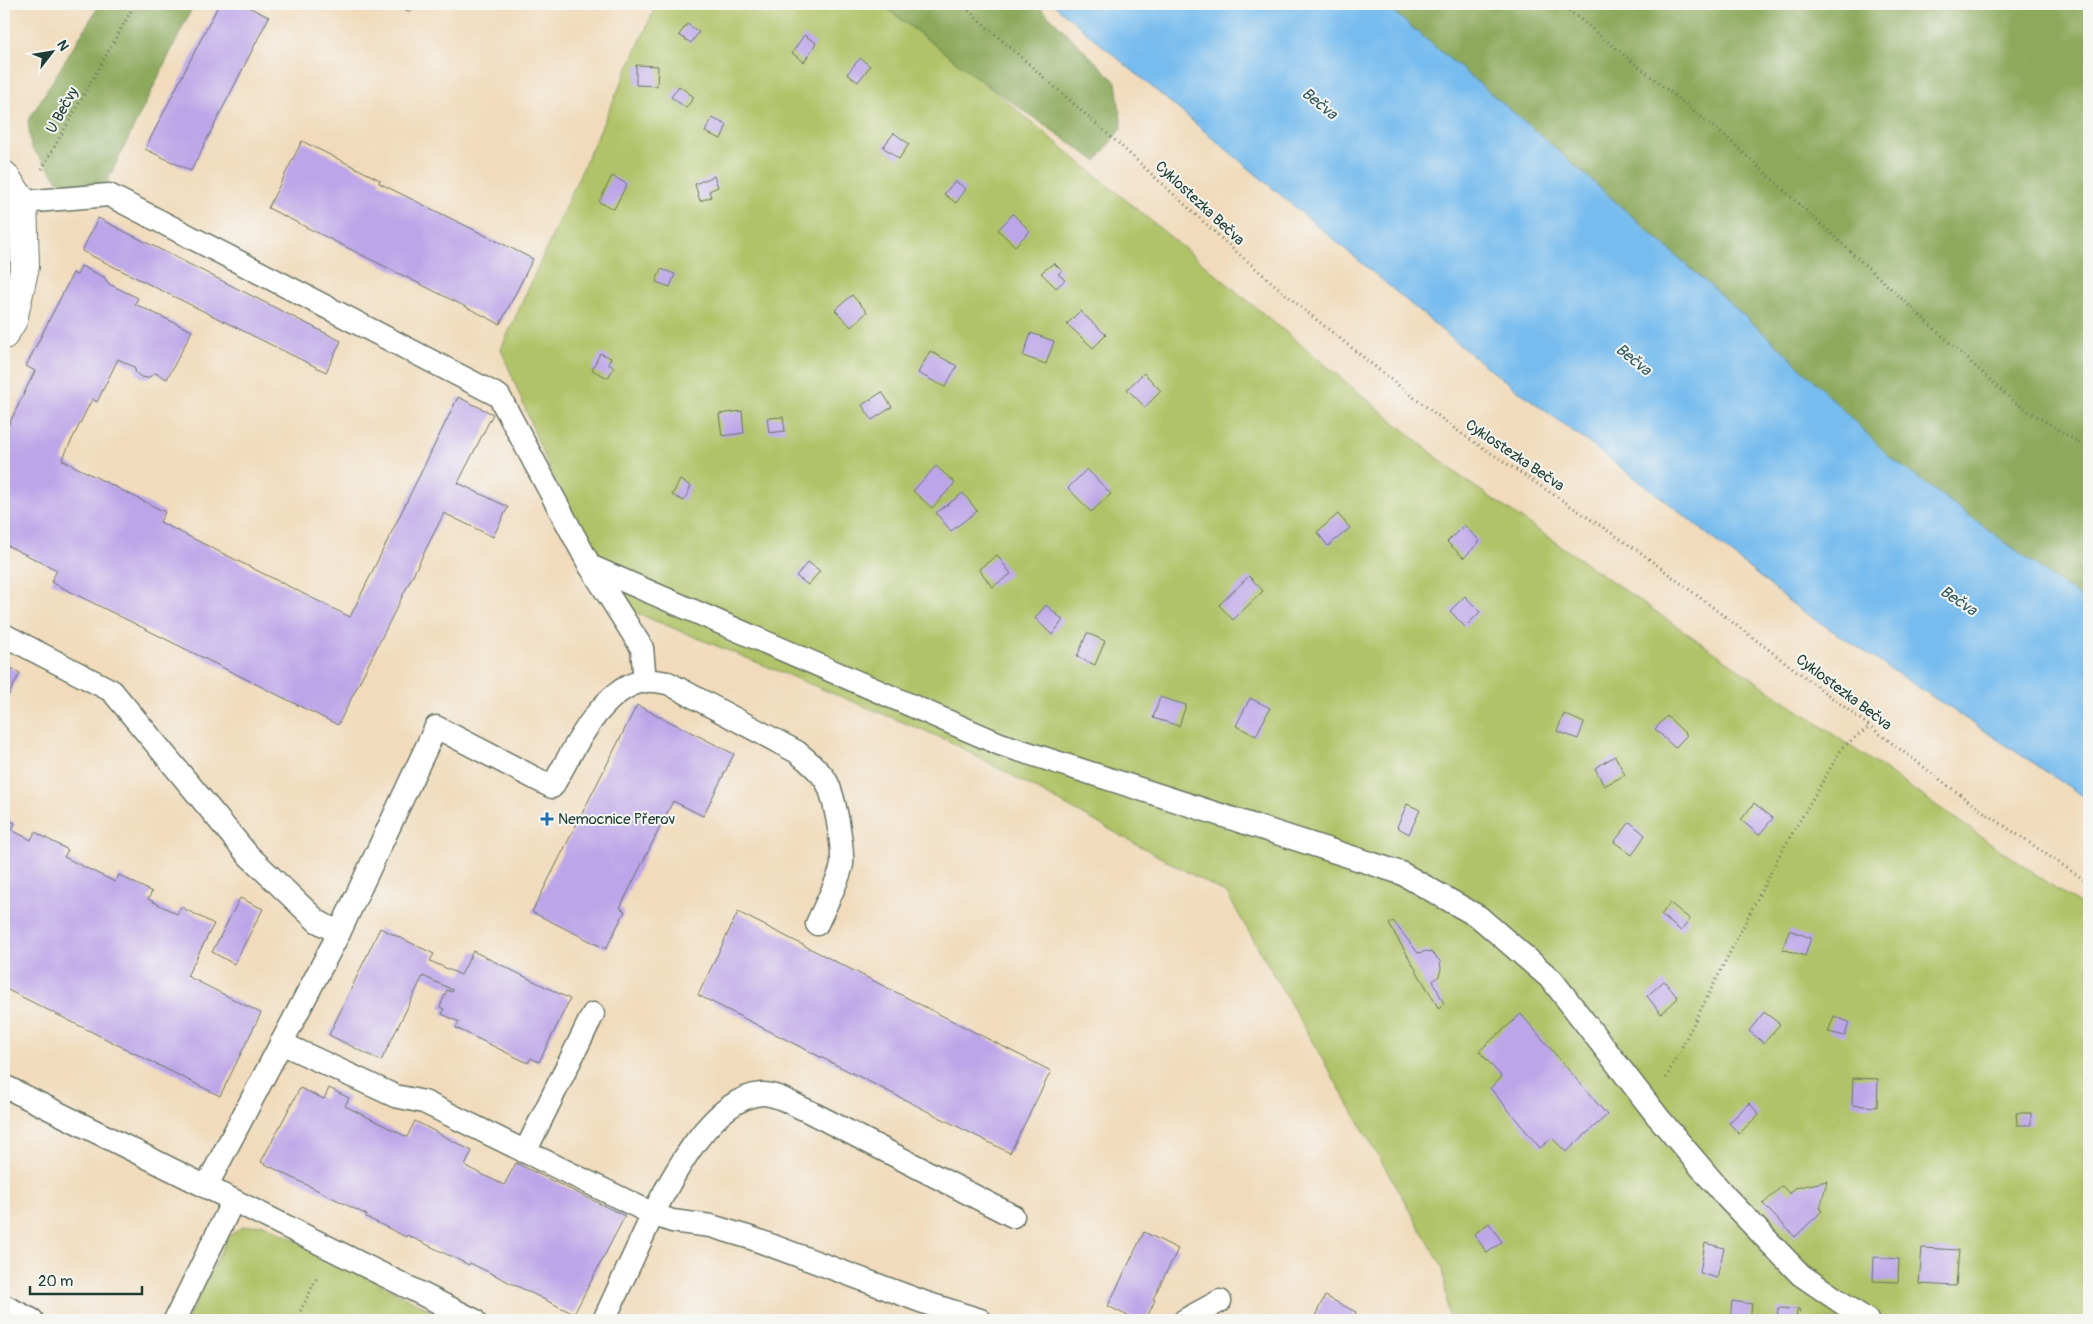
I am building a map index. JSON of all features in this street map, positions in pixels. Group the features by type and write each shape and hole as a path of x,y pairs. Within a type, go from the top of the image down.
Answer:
{"street":[{"path":"4,175 23,202 25,266 13,320 4,335"}],"lane":[{"path":"23,202 109,195 499,396 590,566 642,648 645,681"},
{"path":"590,566 1000,744 1401,872 1479,917 1552,980 1651,1108 1726,1197 1801,1275 1867,1320"},
{"path":"4,635 112,691 248,855 317,920 339,933"},
{"path":"206,1187 339,933 436,727 552,787 590,722 606,703 626,688 645,681 668,683 798,752 826,780 833,800 839,829 842,866 817,924"},
{"path":"525,1152 593,1014"},
{"path":"281,1043 395,1096 424,1102 652,1214 672,1221 711,1226 751,1238 926,1303 980,1320"},
{"path":"4,1086 474,1320"},
{"path":"604,1320 652,1214 675,1170 702,1134 724,1111 748,1097 763,1094 778,1098 808,1111 1013,1216"},
{"path":"175,1320 233,1201"},
{"path":"1185,1320 1220,1301"},
{"path":"4,1306 32,1320"}],"path":[{"name":"U Bečvy","path":"23,202 135,4"},
{"name":"Cyklostezka Bečva","path":"961,4 1119,144 1233,249 1302,308 1408,393 1462,434 1637,550 1975,806 2089,883"},
{"path":"1561,4 1726,137 2013,401 2089,449"},
{"path":"1651,1108 1779,856 1843,747 1870,726"}],"green space":[{"path":"100,4 194,4 106,184 61,184 31,147 28,121"},
{"path":"657,4 881,4 983,82 1461,477 2089,911 2089,1320 1449,1320 1443,1268 1227,894 949,741 602,599 501,349"},
{"path":"881,4 1037,4 1116,82 1122,127 1096,161 983,82"},
{"path":"1384,4 2089,4 2089,604 1891,458 1786,353 1537,132"},
{"path":"264,1224 450,1320 187,1320 228,1237 242,1227"}],"water":[{"name":"Bečva","path":"1053,4 1384,4 1537,132 1786,353 1891,458 2089,604 2089,800 1795,606 1674,507 1475,358"}],"building":[{"path":"219,4 242,4 269,17 191,171 145,149"},
{"path":"394,4 414,4 410,12"},
{"path":"687,24 699,32 691,43 679,35"},
{"path":"804,35 816,43 804,62 792,53"},
{"path":"860,58 870,66 858,82 847,74"},
{"path":"636,65 658,66 657,86 636,85"},
{"path":"679,86 694,97 686,108 671,97"},
{"path":"712,118 727,125 721,139 705,132"},
{"path":"894,133 909,144 899,159 883,147"},
{"path":"302,141 380,180 379,183 533,259 500,324 268,208"},
{"path":"612,176 627,184 614,209 599,202"},
{"path":"714,176 718,187 709,191 711,197 700,201 695,184"},
{"path":"955,181 966,189 956,203 944,194"},
{"path":"1013,214 1030,231 1015,246 998,230"},
{"path":"98,218 341,341 326,372 82,251"},
{"path":"1054,263 1062,271 1058,274 1065,280 1056,288 1041,273"},
{"path":"81,266 104,277 109,284 138,298 135,304 192,331 167,379 155,373 148,378 141,377 136,373 134,367 118,359 97,402 92,399 62,460 165,512 160,522 350,617 458,397 493,414 458,483 508,507 493,537 444,513 338,725 51,582 57,570 4,544 4,434 35,371 26,366 73,273 77,275"},
{"path":"661,269 675,274 670,287 656,282"},
{"path":"852,295 867,312 851,327 835,310"},
{"path":"1080,311 1106,335 1093,348 1067,324"},
{"path":"1031,333 1054,341 1046,364 1023,356"},
{"path":"930,351 957,366 945,387 918,373"},
{"path":"600,353 611,358 608,364 614,367 608,378 592,370"},
{"path":"1144,373 1161,391 1145,407 1127,389"},
{"path":"882,392 892,407 872,420 862,405"},
{"path":"742,411 744,433 722,436 719,414"},
{"path":"783,417 785,431 769,433 767,418"},
{"path":"936,466 955,483 932,508 913,491"},
{"path":"1087,469 1111,494 1091,512 1068,488"},
{"path":"680,480 691,486 684,501 672,495"},
{"path":"963,493 977,511 951,531 936,513"},
{"path":"1338,514 1350,528 1328,546 1317,532"},
{"path":"1464,525 1480,541 1464,558 1447,542"},
{"path":"997,555 1011,574 992,587 979,569"},
{"path":"808,562 820,571 808,585 796,576"},
{"path":"1249,576 1263,591 1233,620 1219,605"},
{"path":"1465,596 1480,612 1465,627 1450,611"},
{"path":"1046,605 1063,620 1052,635 1035,618"},
{"path":"1087,633 1105,641 1095,665 1077,657"},
{"path":"4,664 20,673 4,704"},
{"path":"1160,697 1186,705 1179,726 1153,718"},
{"path":"1250,698 1270,708 1256,736 1236,726"},
{"path":"637,705 734,754 703,816 673,801 620,908 625,911 606,949 532,912"},
{"path":"1564,714 1584,723 1578,739 1557,731"},
{"path":"1667,716 1687,735 1675,748 1655,729"},
{"path":"1615,756 1625,775 1604,786 1595,768"},
{"path":"1754,803 1773,818 1759,835 1741,820"},
{"path":"1407,804 1420,810 1409,834 1397,827"},
{"path":"4,817 15,823 12,830 31,840 35,832 68,850 64,857 115,882 119,875 152,892 148,899 177,914 181,907 214,924 187,976 261,1013 220,1096 4,988"},
{"path":"1630,822 1645,835 1632,855 1614,842"},
{"path":"240,898 263,909 234,964 212,952"},
{"path":"1670,903 1690,919 1681,931 1661,915"},
{"path":"738,912 1051,1071 1010,1153 698,995"},
{"path":"1393,921 1418,953 1431,952 1440,961 1441,969 1439,976 1433,981 1444,1004 1439,1009 1389,924"},
{"path":"380,928 434,954 430,961 461,975 473,951 570,999 539,1062 531,1058 528,1063 456,1028 459,1022 442,1014 444,1009 440,1007 447,990 452,992 453,990 423,976 381,1061 329,1035"},
{"path":"1789,930 1811,938 1805,956 1783,949"},
{"path":"1664,981 1678,998 1661,1014 1647,996"},
{"path":"1764,1012 1780,1024 1764,1043 1749,1031"},
{"path":"1521,1014 1607,1115 1566,1152 1552,1138 1540,1148 1490,1088 1502,1077 1479,1051"},
{"path":"1834,1016 1849,1022 1845,1036 1828,1032"},
{"path":"1853,1078 1878,1079 1877,1107 1852,1105"},
{"path":"300,1088 324,1099 329,1088 349,1098 345,1106 407,1137 415,1121 472,1151 465,1166 504,1185 516,1163 625,1216 574,1314 470,1263 469,1265 407,1235 406,1237 366,1217 367,1215 261,1162"},
{"path":"1749,1103 1759,1114 1739,1134 1729,1123"},
{"path":"2016,1113 2031,1113 2031,1125 2017,1125"},
{"path":"1827,1181 1820,1209 1822,1211 1795,1237 1763,1204 1782,1186 1790,1194 1795,1188"},
{"path":"1489,1223 1502,1242 1487,1253 1474,1234"},
{"path":"1144,1232 1178,1249 1153,1299 1155,1300 1146,1320 1136,1320 1108,1306"},
{"path":"1705,1243 1724,1248 1717,1278 1700,1273"},
{"path":"1922,1248 1959,1250 1956,1286 1919,1284"},
{"path":"1874,1257 1899,1259 1898,1282 1873,1281"},
{"path":"1325,1296 1356,1312 1352,1320 1313,1320"},
{"path":"1732,1301 1752,1304 1750,1320 1730,1320"},
{"path":"1778,1308 1799,1309 1800,1312 1797,1311 1796,1320 1777,1320"}],"place":[{"name":"Nemocnice Přerov","path":"547,819"}]}
